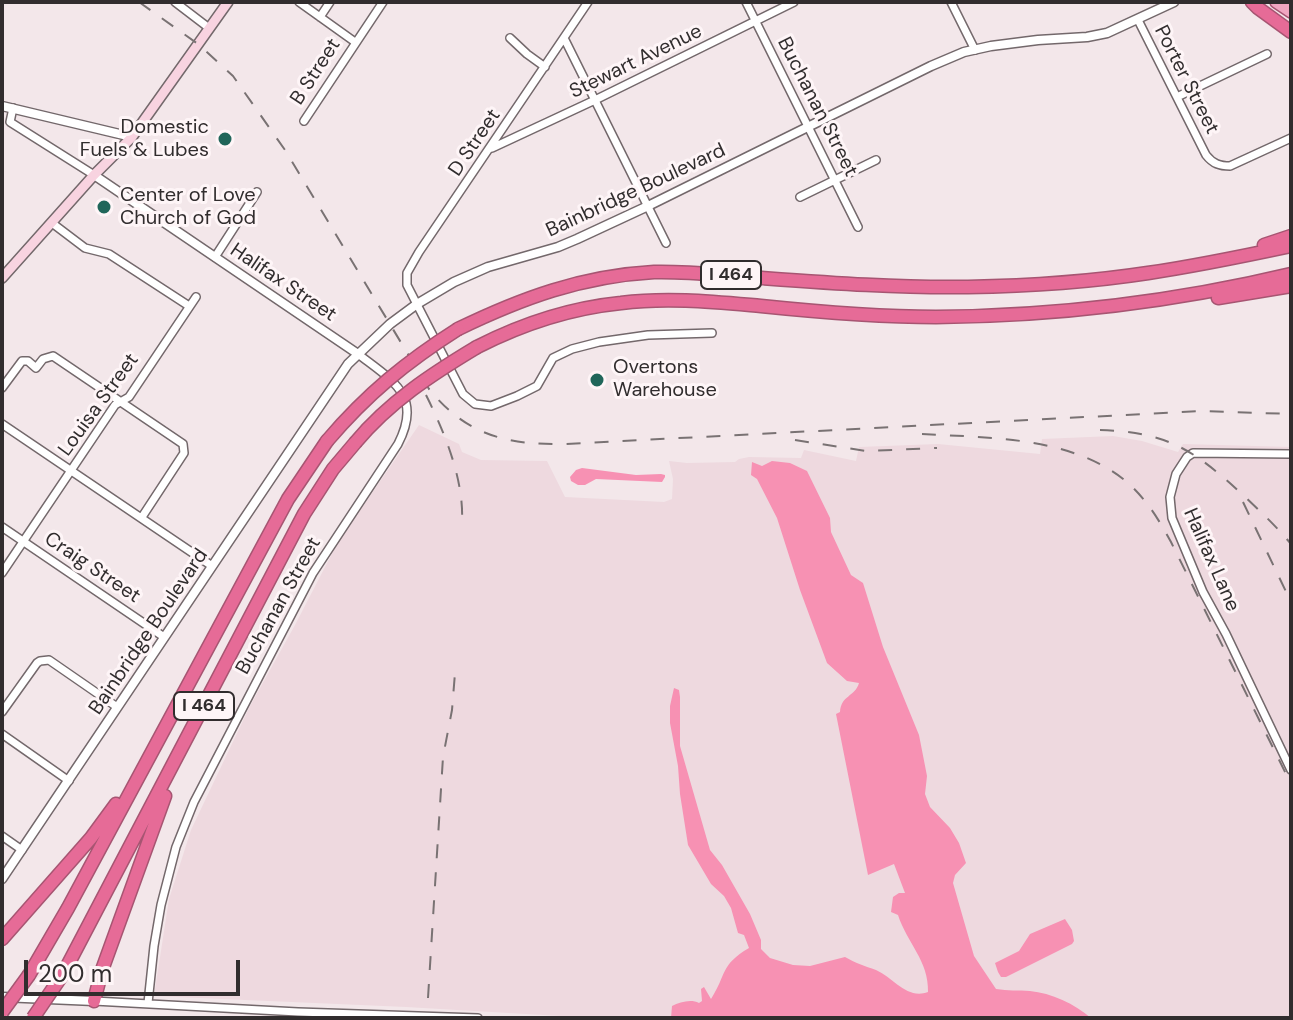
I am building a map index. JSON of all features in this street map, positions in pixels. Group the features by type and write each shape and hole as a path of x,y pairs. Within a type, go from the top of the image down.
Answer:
{"highway":[{"path":"1252,2 1291,32"},
{"path":"1212,262 1291,236"},
{"name":"I 464","path":"2,1012 29,975 68,908 288,499 327,441 352,412 400,368 458,329 550,290 587,281 653,272 878,286 1049,284 1112,278 1291,246"},
{"name":"I 464","path":"33,1018 63,974 304,514 333,469 382,414 408,391 477,347 520,327 571,311 622,302 678,300 855,315 933,317 1058,313 1214,292 1291,274"},
{"path":"1123,306 1180,303 1291,286"},
{"path":"94,1001 102,970 156,819 206,702"},
{"path":"2,939 97,831 152,752"}],"main road":[{"path":"2,278 132,137 228,2"},
{"path":"1258,2 1291,24"},
{"path":"1276,2 1291,12"}],"street":[{"path":"175,2 209,28"},
{"path":"299,2 355,42"},
{"path":"320,17 330,2"},
{"name":"B Street","path":"304,121 383,2"},
{"name":"D Street","path":"417,304 407,285 407,273 588,2"},
{"name":"Buchanan Street","path":"746,2 858,227"},
{"name":"Stewart Avenue","path":"490,149 794,2"},
{"path":"951,2 975,50"},
{"name":"Bainbridge Boulevard","path":"2,879 342,373 387,327 417,304 468,275 558,247 648,206 964,52 1023,42 1087,37 1116,30 1174,2"},
{"name":"Porter Street","path":"1138,20 1206,155 1216,164 1230,166 1291,138"},
{"path":"510,38 545,67"},
{"path":"564,38 666,243"},
{"path":"1177,97 1267,54"},
{"path":"2,106 132,137"},
{"name":"Halifax Street","path":"13,108 10,122 94,175 358,354 394,382 408,403 407,418"},
{"path":"800,197 876,160"},
{"path":"215,257 257,192"},
{"path":"52,223 85,248 109,254 189,306"},
{"name":"Louisa Street","path":"2,573 115,405 129,397 196,297"},
{"path":"417,304 463,394 475,404 491,406 537,386 553,358 572,349 648,335 712,333"},
{"path":"2,388 22,361 28,361 36,368 47,356 53,356 183,444 184,453 142,517"},
{"name":"Buchanan Street","path":"148,1003 161,905 176,847 194,802 313,573 398,444 407,418"},
{"path":"2,424 212,566"},
{"name":"Halifax Lane","path":"1291,454 1193,453 1176,474 1170,497 1172,518 1203,592 1291,770"},
{"name":"Craig Street","path":"2,527 164,637"},
{"path":"2,712 37,663 45,660 117,707"},
{"path":"2,734 69,781"},
{"path":"2,836 22,850"},
{"path":"2,997 478,1018"}],"shaded area":[{"path":"419,425 459,444 462,452 481,460 547,461 565,497 664,502 672,499 673,479 669,461 735,462 749,457 801,458 804,450 856,461 859,447 938,444 1040,454 1042,439 1113,436 1178,452 1183,444 1291,447 1291,1018 594,1018 154,996 169,899 191,830 250,706 338,542"},
{"path":"772,461 790,463 807,471 830,518 831,532 851,575 863,583 883,647 919,735 927,776 925,794 930,807 950,828 959,843 966,863 955,875 953,883 974,956 996,989 1046,994 1070,1004 1091,1018 671,1018 672,1006 702,1001 701,989 704,987 711,999 728,965 749,948 744,935 738,933 724,896 711,884 688,845 670,723 674,688 679,690 680,697 680,746 710,850 750,914 761,940 761,949 770,958 793,965 810,966 845,957 876,970 907,991 928,992 921,961 898,915 891,912 893,897 905,893 894,864 868,875 836,714 859,683 847,681 827,663 777,518 757,479 751,475 752,462 762,466"},
{"path":"582,468 636,475 661,474 665,477 662,482 596,479 578,485 570,477"},
{"path":"1065,919 1072,930 1072,944 1001,977 995,963 1019,951 1030,934"}],"railway":[{"path":"139,2 198,44 233,76 285,150 429,389 458,418 490,434 525,442 565,444 1202,411 1291,414"},
{"path":"426,395 456,472 462,521"},
{"path":"1100,430 1144,435 1179,446 1210,466 1291,544"},
{"path":"922,434 1003,439 1057,448 1082,456 1128,483 1152,511 1171,542 1291,784"},
{"path":"795,440 866,451 937,448"},
{"path":"1243,502 1291,602"},
{"path":"428,998 443,757 455,673"}],"place":[{"name":"Domestic Fuels & Lubes","path":"225,139"},
{"name":"Center of Love Church of God","path":"104,207"},
{"name":"Overtons Warehouse","path":"597,380"}]}
